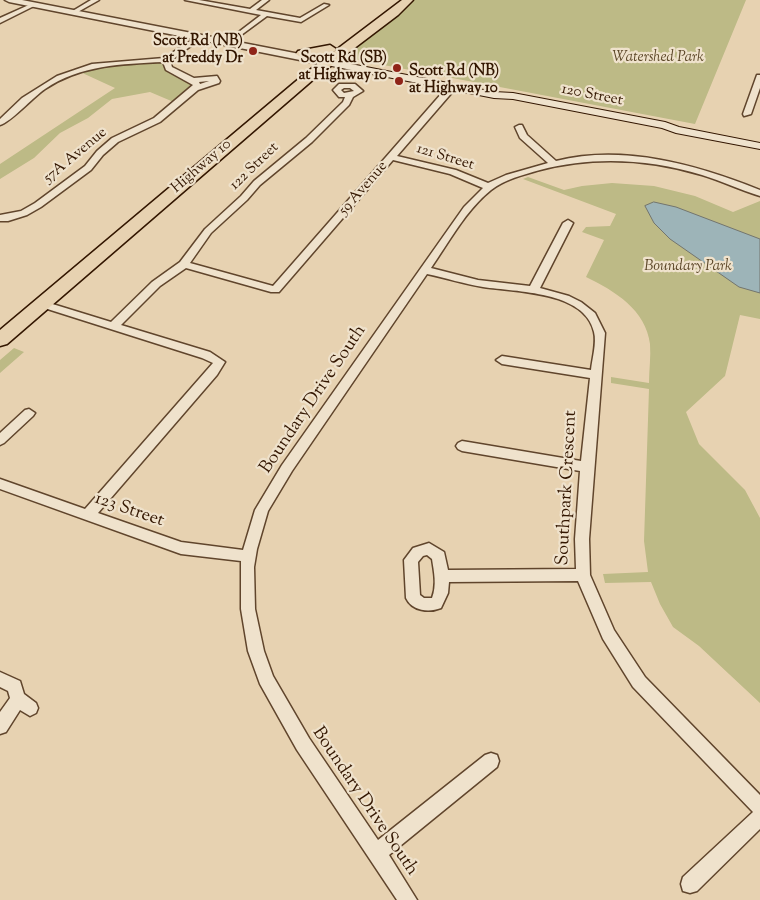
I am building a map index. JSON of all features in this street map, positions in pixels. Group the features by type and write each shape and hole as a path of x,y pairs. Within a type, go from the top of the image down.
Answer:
{"highway":[{"name":"Highway 10","path":"0,328 317,59 382,13 397,0"},
{"name":"Highway 10","path":"0,340 317,59 394,13 408,0"},
{"path":"344,58 349,65 331,68 317,59 344,58"}],"main road":[{"name":"120 Street","path":"317,59 499,90 513,96"},
{"name":"120 Street","path":"349,65 452,88 513,96 665,125 679,125 760,140"},
{"name":"120 Street","path":"665,125 676,130 760,146"}],"street":[{"name":"120 Street","path":"9,0 317,59"},
{"path":"74,12 96,0"},
{"path":"188,0 303,22 326,4"},
{"path":"251,11 266,0"},
{"path":"0,21 33,4"},
{"path":"233,43 266,14"},
{"path":"0,123 25,100 65,75 82,68 107,62 166,60 200,37"},
{"name":"57A Avenue","path":"0,218 8,218 24,213 88,168 100,152 115,140 157,120 194,84 169,68 166,60"},
{"path":"747,114 760,77"},
{"name":"59 Avenue","path":"184,264 275,290 452,88"},
{"name":"122 Street","path":"113,326 156,284 184,264 208,231 244,198 257,183 309,140 346,103 350,95"},
{"path":"519,127 523,136 553,163"},
{"name":"121 Street","path":"392,157 452,172 489,187"},
{"name":"Boundary Drive South","path":"408,900 303,744 266,679 256,651 248,609 247,567 262,510 286,468 467,209 489,187 510,177 553,163 598,158 659,162 718,176 760,192"},
{"path":"534,289 568,223"},
{"name":"Southpark Crescent","path":"425,270 486,284 534,289 558,295 572,301 590,314 600,333 587,467 582,539 583,575 608,634 639,682 760,807"},
{"path":"42,304 206,355 219,362 213,372 87,516"},
{"path":"502,360 595,375"},
{"path":"0,440 29,413"},
{"path":"462,446 587,467"},
{"name":"123 Street","path":"0,484 181,548 249,556"},
{"path":"442,576 583,575"},
{"path":"0,679 14,686 24,704 0,726"},
{"path":"377,852 491,761"},
{"path":"690,884 760,817"}],"green space":[{"name":"Watershed Park","path":"411,0 746,0 695,124 352,59 353,56 348,55"},
{"path":"164,61 193,82 194,86 176,103 150,92 112,99 88,118 60,133 34,158 0,179 0,164 115,88 78,71 109,63"},
{"name":"Boundary Park","path":"528,177 564,190 612,183 654,186 695,196 733,212 760,201 760,319 740,315 725,376 686,412 699,444 745,490 760,518 760,703 699,646 673,627 660,604 651,582 605,583 603,574 648,572 644,541 649,389 611,383 611,377 649,383 650,344 647,332 636,312 618,295 586,277 604,240 582,232 586,227 610,226 616,214 523,179"},
{"path":"14,348 24,352 0,373 0,360"}],"water":[{"path":"654,202 676,207 760,239 760,293 739,287 670,239 654,223 645,206"}],"place":[{"name":"Scott Rd (NB) at Preddy Dr","path":"253,51"},
{"name":"Scott Rd (SB) at Highway 10","path":"397,68"},
{"name":"Scott Rd (NB) at Highway 10","path":"399,81"}]}
